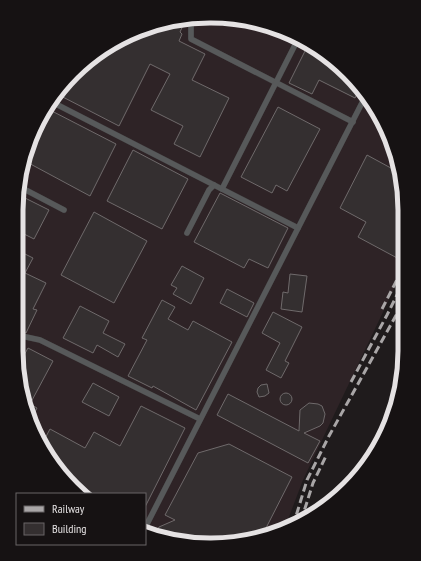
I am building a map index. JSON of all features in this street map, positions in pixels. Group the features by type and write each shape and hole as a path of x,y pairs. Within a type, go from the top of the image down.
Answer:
{"lane":[{"path":"191,24 192,39 353,122"},
{"path":"222,189 296,44"},
{"path":"146,526 363,102"},
{"path":"56,104 298,228"},
{"path":"187,233 208,190 214,185"},
{"path":"24,189 64,210"},
{"path":"23,336 40,340 200,419"}],"shaded area":[{"path":"198,23 223,23 259,29 282,37 304,48 325,62 343,78 359,96 379,128 392,162 398,198 398,281 303,480 287,522 282,524 259,532 223,538 198,538 162,532 146,527 146,493 89,493 78,483 62,465 48,444 37,422 29,399 23,363 23,198 29,162 33,150 48,117 62,96 78,78 96,62 117,48 139,37 162,29"}],"building":[{"path":"183,26 180,32 182,34 179,41 205,54 192,80 229,98 200,157 174,144 183,126 151,110 170,74 150,64 119,126 62,96 78,78 96,62 117,48 150,33 162,29"},
{"path":"306,49 325,62 343,78 357,94 355,98 319,80 312,94 289,83"},
{"path":"278,107 320,129 287,191 276,185 272,193 241,177"},
{"path":"52,111 116,144 90,196 29,163 37,139"},
{"path":"133,150 188,179 162,229 107,201"},
{"path":"367,155 393,169 398,198 398,258 358,237 366,222 340,208"},
{"path":"220,193 288,228 268,268 249,259 244,268 194,242"},
{"path":"23,197 49,210 34,239 23,234"},
{"path":"94,212 147,241 114,303 61,275"},
{"path":"23,253 33,258 25,273 46,283 33,309 37,310 26,333 23,332"},
{"path":"182,266 204,278 191,304 173,294 177,288 171,285"},
{"path":"290,274 307,276 302,312 281,309 283,292 288,293"},
{"path":"227,289 254,303 247,317 220,303"},
{"path":"162,300 175,307 168,319 188,330 193,321 232,342 196,410 153,386 152,388 128,376 147,340 142,338"},
{"path":"80,306 109,321 103,333 125,344 118,357 97,345 93,353 63,338"},
{"path":"273,312 302,327 285,361 289,363 281,378 266,370 280,343 262,333"},
{"path":"28,348 53,361 30,403 23,363 23,357"},
{"path":"93,383 119,397 109,416 82,402"},
{"path":"267,384 269,393 265,396 259,397 257,392 258,388 261,385"},
{"path":"284,393 288,393 292,399 288,405 284,405 280,401 280,397"},
{"path":"228,394 299,431 300,410 309,403 322,406 325,414 323,423 320,426 304,433 320,441 308,463 217,415"},
{"path":"31,404 37,408 34,414"},
{"path":"141,406 185,428 146,505 146,493 89,493 62,465 45,438 50,429 85,448 94,432 120,446"},
{"path":"229,444 292,477 265,530 223,538 198,538 157,530 159,527 175,520 165,515 198,453"}],"railway":[{"path":"382,309 398,278"},
{"path":"351,382 398,293"},
{"path":"296,518 307,480 329,436 398,312"},
{"path":"303,513 313,483 326,456"}]}
